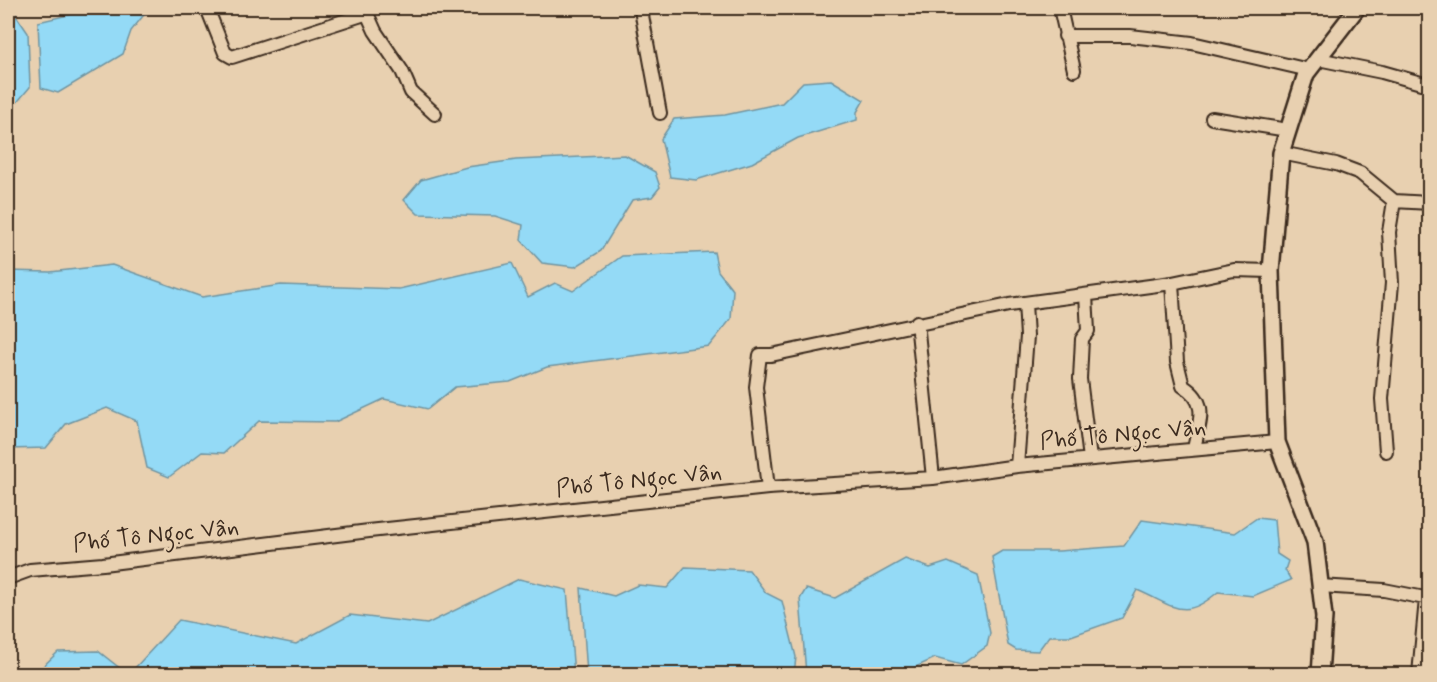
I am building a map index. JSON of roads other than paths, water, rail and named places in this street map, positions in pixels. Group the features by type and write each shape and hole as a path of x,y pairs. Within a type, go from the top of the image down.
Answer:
{"street":[{"path":"207,8 225,53 236,57 367,9 375,31 402,71 411,92 435,114"},
{"path":"645,8 641,10 660,113"},
{"path":"1060,8 1074,70"},
{"path":"1320,675 1323,617 1315,542 1277,442 1270,271 1281,153 1288,130 1313,65 1357,8"},
{"path":"1065,36 1130,36 1192,43 1313,65 1382,72 1421,83"},
{"path":"1212,118 1288,130"},
{"path":"1281,153 1336,164 1360,173 1394,201 1430,203"},
{"path":"1386,451 1382,399 1392,284 1389,232 1394,201"},
{"path":"768,488 756,387 760,355 771,355 917,322 1025,303 1172,283 1234,270 1270,271"},
{"path":"1172,283 1177,362 1183,386 1196,394 1201,408 1194,449"},
{"path":"1086,295 1088,331 1082,339 1080,379 1090,459"},
{"path":"1017,466 1027,336 1025,303"},
{"path":"917,322 933,478"},
{"name":"Phố Tô Ngọc Vân","path":"8,578 30,570 103,564 380,530 768,488 933,478 1017,466 1277,442"},
{"path":"1320,586 1384,590 1428,599 1419,675"}],"water":[{"path":"98,8 142,8 147,11 131,31 123,54 58,93 41,88 38,22"},
{"path":"15,14 28,33 30,87 8,113 8,16"},
{"path":"831,80 864,100 857,112 857,120 798,138 752,163 696,180 670,177 661,139 674,119 725,115 782,103 803,82"},
{"path":"625,155 655,172 660,187 652,197 632,200 601,251 575,267 542,263 521,240 523,225 495,216 418,214 404,200 421,180 467,167 516,160"},
{"path":"714,252 718,271 733,290 731,319 709,346 547,367 510,382 455,387 428,409 384,399 335,422 259,421 224,453 202,452 169,477 147,468 137,421 107,408 66,424 46,448 9,449 8,271 50,272 112,265 202,297 281,285 399,289 512,263 528,297 555,283 573,291 622,256"},
{"path":"1257,518 1274,520 1277,554 1288,561 1285,570 1291,580 1253,596 1218,592 1196,607 1187,609 1170,606 1137,590 1122,618 1071,636 1049,636 1038,651 1016,650 1008,645 992,557 1002,551 1059,551 1124,546 1142,520 1235,533"},
{"path":"905,559 930,568 948,562 978,575 990,633 987,646 961,665 935,658 905,672 806,674 800,599 806,589 835,598"},
{"path":"685,567 749,570 766,593 782,601 796,657 794,674 587,674 581,588 614,596 638,585 667,588"},
{"path":"519,579 567,590 574,674 39,674 37,672 58,652 98,651 121,669 133,670 179,620 296,644 350,615 427,624"}]}
